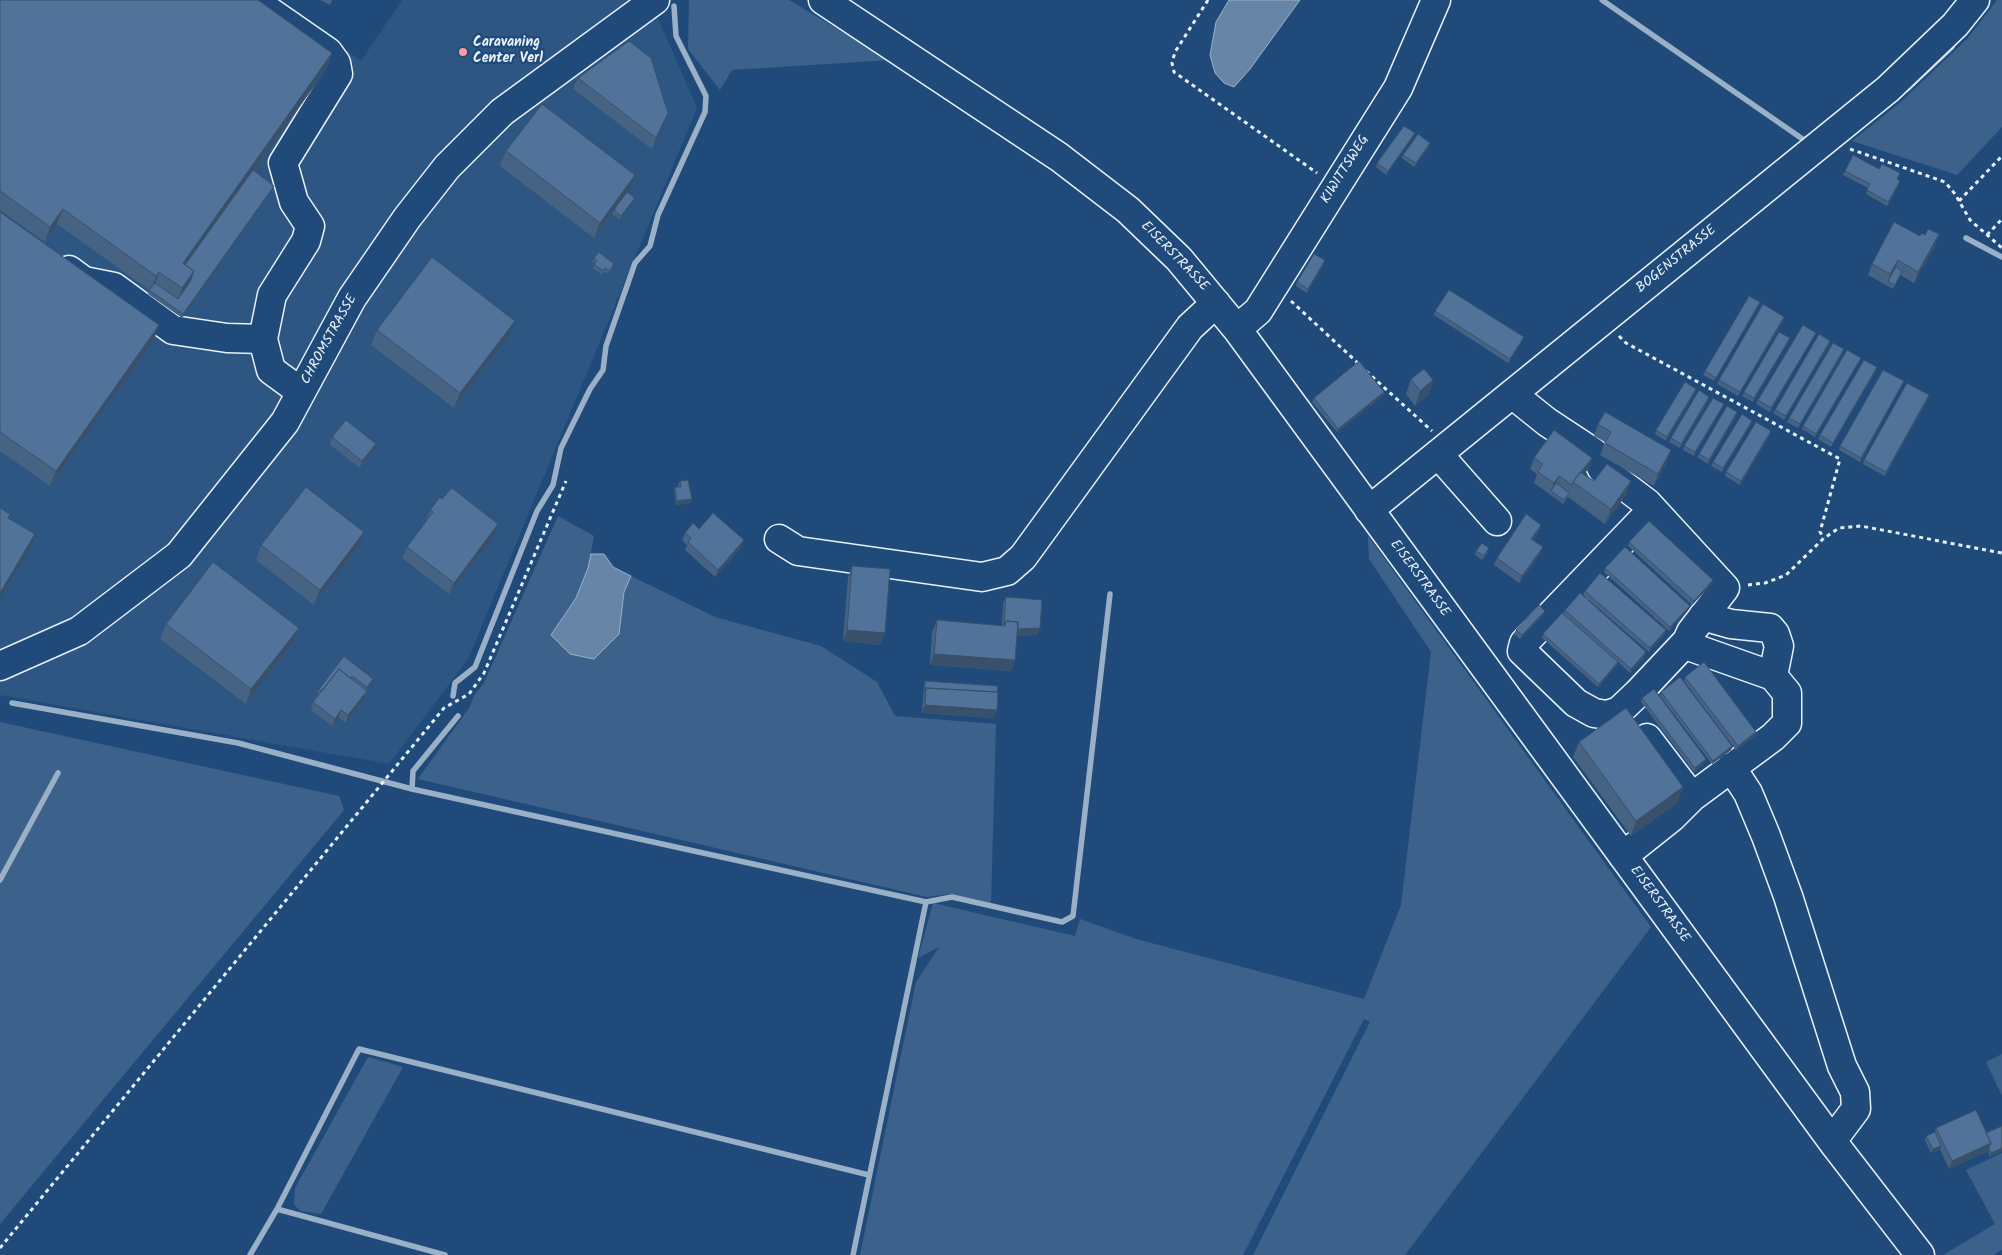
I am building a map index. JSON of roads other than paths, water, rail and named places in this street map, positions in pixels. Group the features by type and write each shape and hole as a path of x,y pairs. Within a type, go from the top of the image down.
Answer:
{"street":[{"path":"253,0 328,52 336,63 338,74 283,162 294,202 310,226 306,241 272,295 263,339 271,370 301,392"},
{"name":"CHROMSTRASSE","path":"0,666 79,631 179,555 285,422 352,298 406,218 447,168 502,112 654,0"},
{"name":"EISERSTRASSE","path":"823,0 1059,157 1128,210 1178,259 1237,329 1830,1137 1920,1255"},
{"name":"KIWITTSWEG","path":"1237,329 1258,311 1398,88 1436,0"},
{"name":"BOGENSTRASSE","path":"1368,510 1888,89 1955,25 1975,0"},
{"path":"46,254 84,281 114,287 173,330 227,338 263,339"},
{"path":"779,539 798,551 817,554 982,577 1008,571 1023,557 1190,327 1216,303"},
{"path":"1512,394 1547,422 1594,453 1602,468 1647,503 1725,588 1691,632 1687,641 1619,711 1607,715 1594,713 1576,704 1522,651 1524,643 1652,510"},
{"path":"1443,450 1497,521"},
{"path":"1703,616 1731,624 1770,628 1775,634 1779,646 1773,676"},
{"path":"1623,856 1672,817 1692,797 1774,737 1787,723 1787,693 1773,676 1691,647 1687,641"},
{"path":"1619,711 1633,721 1692,797"},
{"path":"1731,767 1748,793 1769,845 1788,896 1842,1066 1855,1092 1856,1109 1838,1132 1830,1137"}],"waterway":[{"path":"1602,0 1804,140 1810,136"},
{"path":"453,696 455,683 475,667 537,511 553,485 561,448 590,389 603,370 606,346 635,263 650,246 658,215 705,112 706,96 676,36 674,6"},
{"path":"1906,90 1952,47"},
{"path":"1966,238 2002,257"},
{"path":"12,703 238,743 412,789 926,902 952,897 1062,922 1073,916 1110,594"},
{"path":"412,789 413,771 458,716"},
{"path":"0,880 58,773"},
{"path":"853,1255 926,902"},
{"path":"250,1255 277,1209 359,1049 869,1175"},
{"path":"277,1209 445,1255"}],"place":[{"name":"Caravaning Center Verl","path":"463,52"}]}
